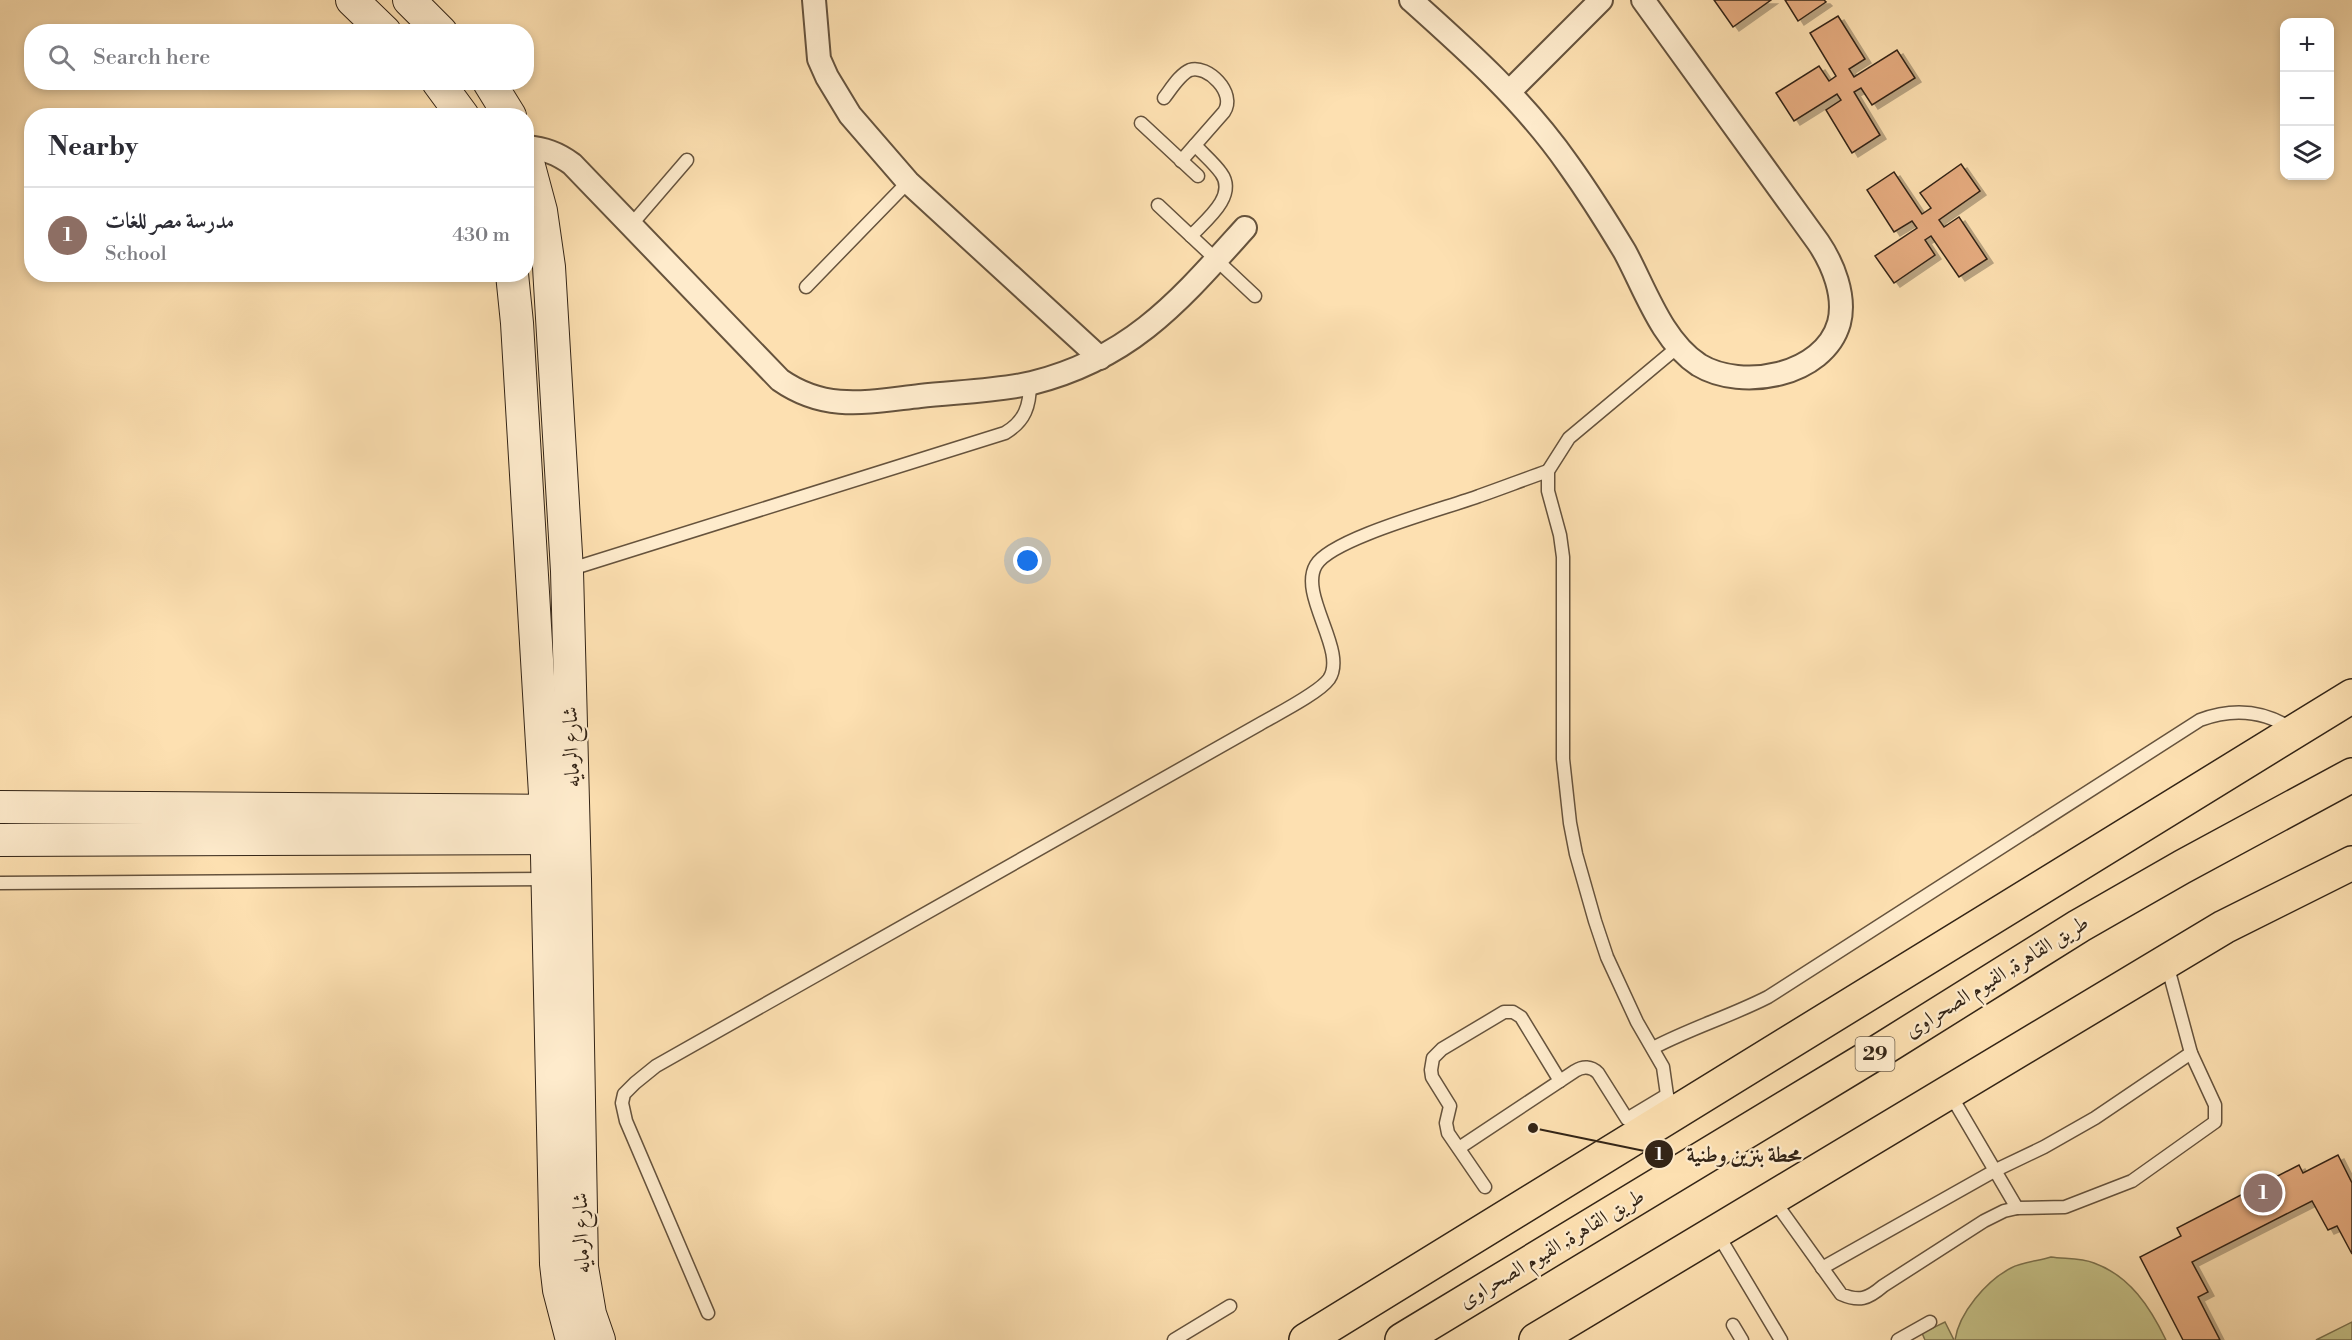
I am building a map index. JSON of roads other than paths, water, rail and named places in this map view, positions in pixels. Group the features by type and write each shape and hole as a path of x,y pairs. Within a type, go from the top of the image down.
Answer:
{"main road":[{"path":"1306,1340 1671,1104 2352,696"},
{"name":"طريق القاهرة, الفيوم الصحراوى","path":"1402,1340 1866,1059 2079,926 2214,849 2352,775"},
{"path":"1539,1339 2224,927 2352,863"}],"street":[{"path":"351,0 376,24"},
{"path":"409,0 433,24"},
{"path":"814,0 819,59 850,115 908,182 1101,358"},
{"path":"1411,0 1510,91 1549,138 1586,190 1624,251 1665,328 1679,346 1700,365 1721,373 1748,378 1771,377 1811,360 1830,341 1839,323 1840,297 1834,271 1818,242 1643,0"},
{"path":"1510,91 1601,0"},
{"path":"444,90 457,108"},
{"path":"494,90 505,108"},
{"path":"534,148 559,154 578,170 780,380 808,396 824,401 858,403 1030,383 1078,368 1101,358 1163,315 1245,228"},
{"name":"شارع الرمايه","path":"534,185 541,211 549,267 567,571 560,824 556,1264 559,1290 572,1340"},
{"name":"شارع الرمايه","path":"513,282 560,824"},
{"path":"0,807 560,824"},
{"path":"0,840 560,824"},
{"name":"شارع الرمايه","path":"561,879 582,1267 590,1314 599,1340"}],"lane":[{"path":"1164,98 1184,73 1194,69 1204,71 1226,90 1229,100 1227,107 1181,161"},
{"path":"1141,123 1198,176"},
{"path":"1191,236 1222,201 1226,189 1221,172 1195,146"},
{"path":"631,225 687,160"},
{"path":"806,287 908,182"},
{"path":"1158,205 1255,296"},
{"path":"1459,1148 1584,1067 1594,1070 1627,1119 1671,1104 1663,1067 1632,1012 1607,957 1584,884 1570,823 1563,759 1563,557 1560,535 1548,490 1548,471 1569,438 1679,346"},
{"path":"567,571 1005,433 1022,418 1027,409 1030,383"},
{"path":"708,1313 626,1121 622,1103 624,1094 634,1083 656,1066 1260,724 1328,681 1332,674 1332,658 1312,583 1317,562 1335,548 1548,471"},
{"path":"1653,1048 1697,1026 1768,997 2200,720 2228,712 2249,712 2270,717 2295,731"},
{"path":"0,883 561,879"},
{"path":"1772,1198 1841,1294 1850,1298 1871,1296 1984,1221 2017,1208 2065,1207 2132,1181 2215,1122 2215,1105 2191,1053 2166,962"},
{"path":"1485,1187 1447,1128 1449,1103 1435,1082 1431,1071 1433,1058 1442,1049 1504,1012 1513,1012 1524,1020 1560,1081"},
{"path":"1822,1268 1996,1170 2044,1147 2095,1118 2191,1053"},
{"path":"1949,1093 2017,1208"},
{"path":"1716,1232 1781,1340"},
{"path":"1174,1340 1230,1306"},
{"path":"1898,1340 1930,1322"},
{"path":"1733,1325 1742,1340"}],"place":[{"name":"محطة بنزين وطنية","path":"1533,1128"},
{"name":"مدرسة مصر للغات","path":"2263,1193"}]}
